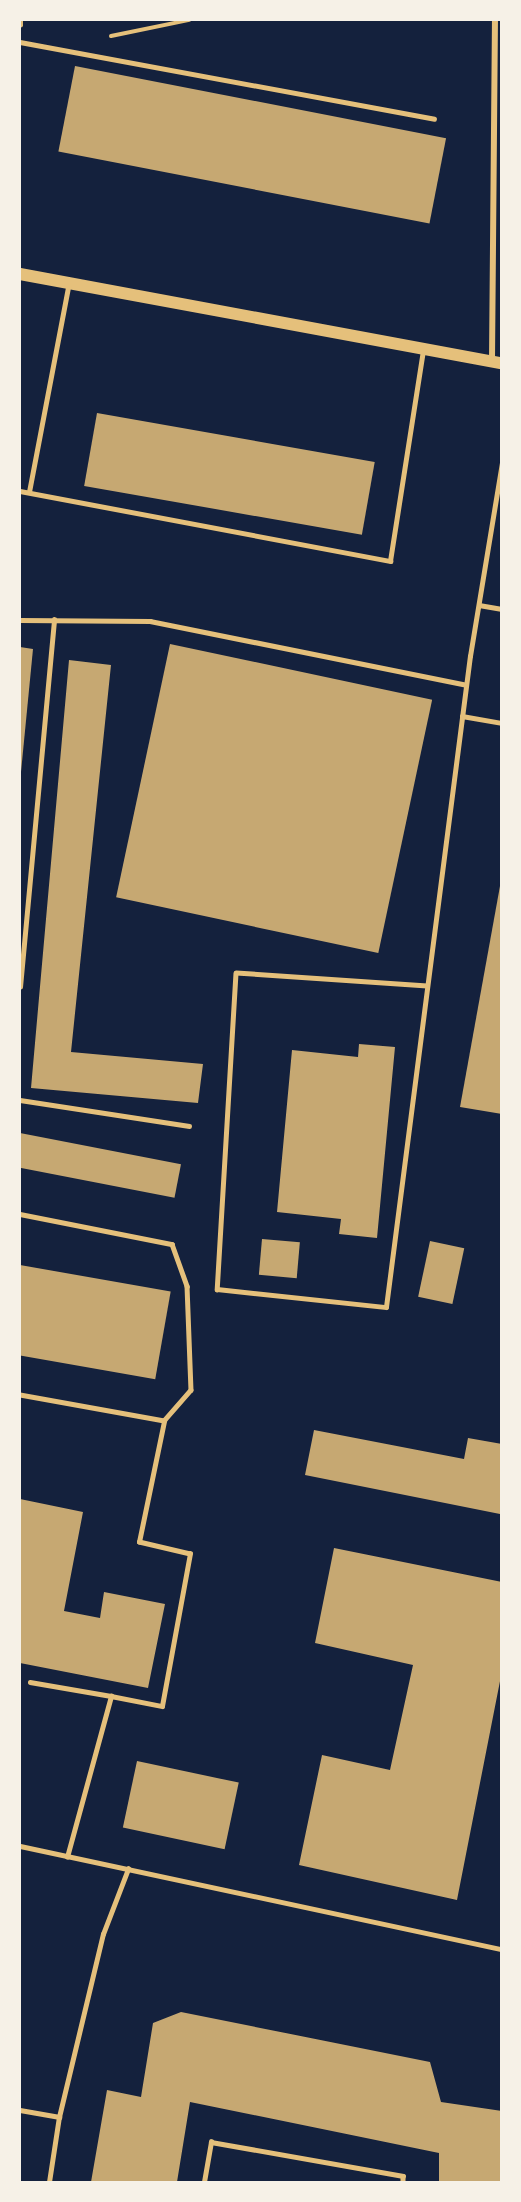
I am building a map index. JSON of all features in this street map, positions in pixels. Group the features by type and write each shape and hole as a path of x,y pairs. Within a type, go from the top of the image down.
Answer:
{"main road":[{"path":"20,274 497,362"}],"street":[{"path":"495,20 497,362"},
{"path":"20,1846 501,1949"}],"lane":[{"path":"20,20 20,25"},
{"path":"20,42 434,119"},
{"path":"29,492 69,283"},
{"path":"20,490 390,561 423,348"},
{"path":"427,986 236,973 217,1289 386,1307 466,685 501,463"},
{"path":"479,605 501,609"},
{"path":"20,620 150,621 466,685"},
{"path":"20,987 54,620"},
{"path":"462,716 501,723"},
{"path":"20,1100 189,1126"},
{"path":"20,1214 172,1244 187,1286 191,1390 164,1422 139,1542 190,1554 162,1706 30,1682"},
{"path":"20,1395 164,1422"},
{"path":"67,1857 111,1696"},
{"path":"49,2182 59,2117 103,1934 128,1869"},
{"path":"20,2110 59,2117"},
{"path":"204,2182 211,2142 402,2176 402,2182"}],"path":[{"path":"104,38 189,20"}],"building":[{"path":"75,66 446,138 429,224 58,151"},
{"path":"97,413 375,462 362,535 84,486"},
{"path":"170,644 432,700 378,953 116,897"},
{"path":"20,647 33,649 21,772 20,772"},
{"path":"69,660 111,665 71,1052 203,1064 198,1103 31,1088"},
{"path":"500,886 502,886 502,1114 460,1107"},
{"path":"359,1044 395,1047 377,1238 339,1234 341,1219 277,1212 292,1050 358,1057"},
{"path":"20,1133 181,1164 174,1198 20,1168"},
{"path":"262,1239 300,1242 297,1278 259,1275"},
{"path":"430,1241 464,1248 452,1304 418,1297"},
{"path":"20,1265 171,1292 155,1379 20,1355"},
{"path":"314,1430 464,1459 468,1438 502,1444 500,1514 305,1475"},
{"path":"20,1499 83,1512 64,1611 100,1618 104,1592 165,1604 148,1688 20,1663"},
{"path":"334,1548 502,1582 502,1671 457,1900 299,1865 322,1755 390,1770 413,1665 315,1643"},
{"path":"137,1761 239,1783 225,1849 123,1828"},
{"path":"181,2012 430,2062 441,2102 502,2111 502,2182 439,2182 439,2153 190,2102 177,2182 91,2182 107,2090 141,2097 153,2023"}]}
